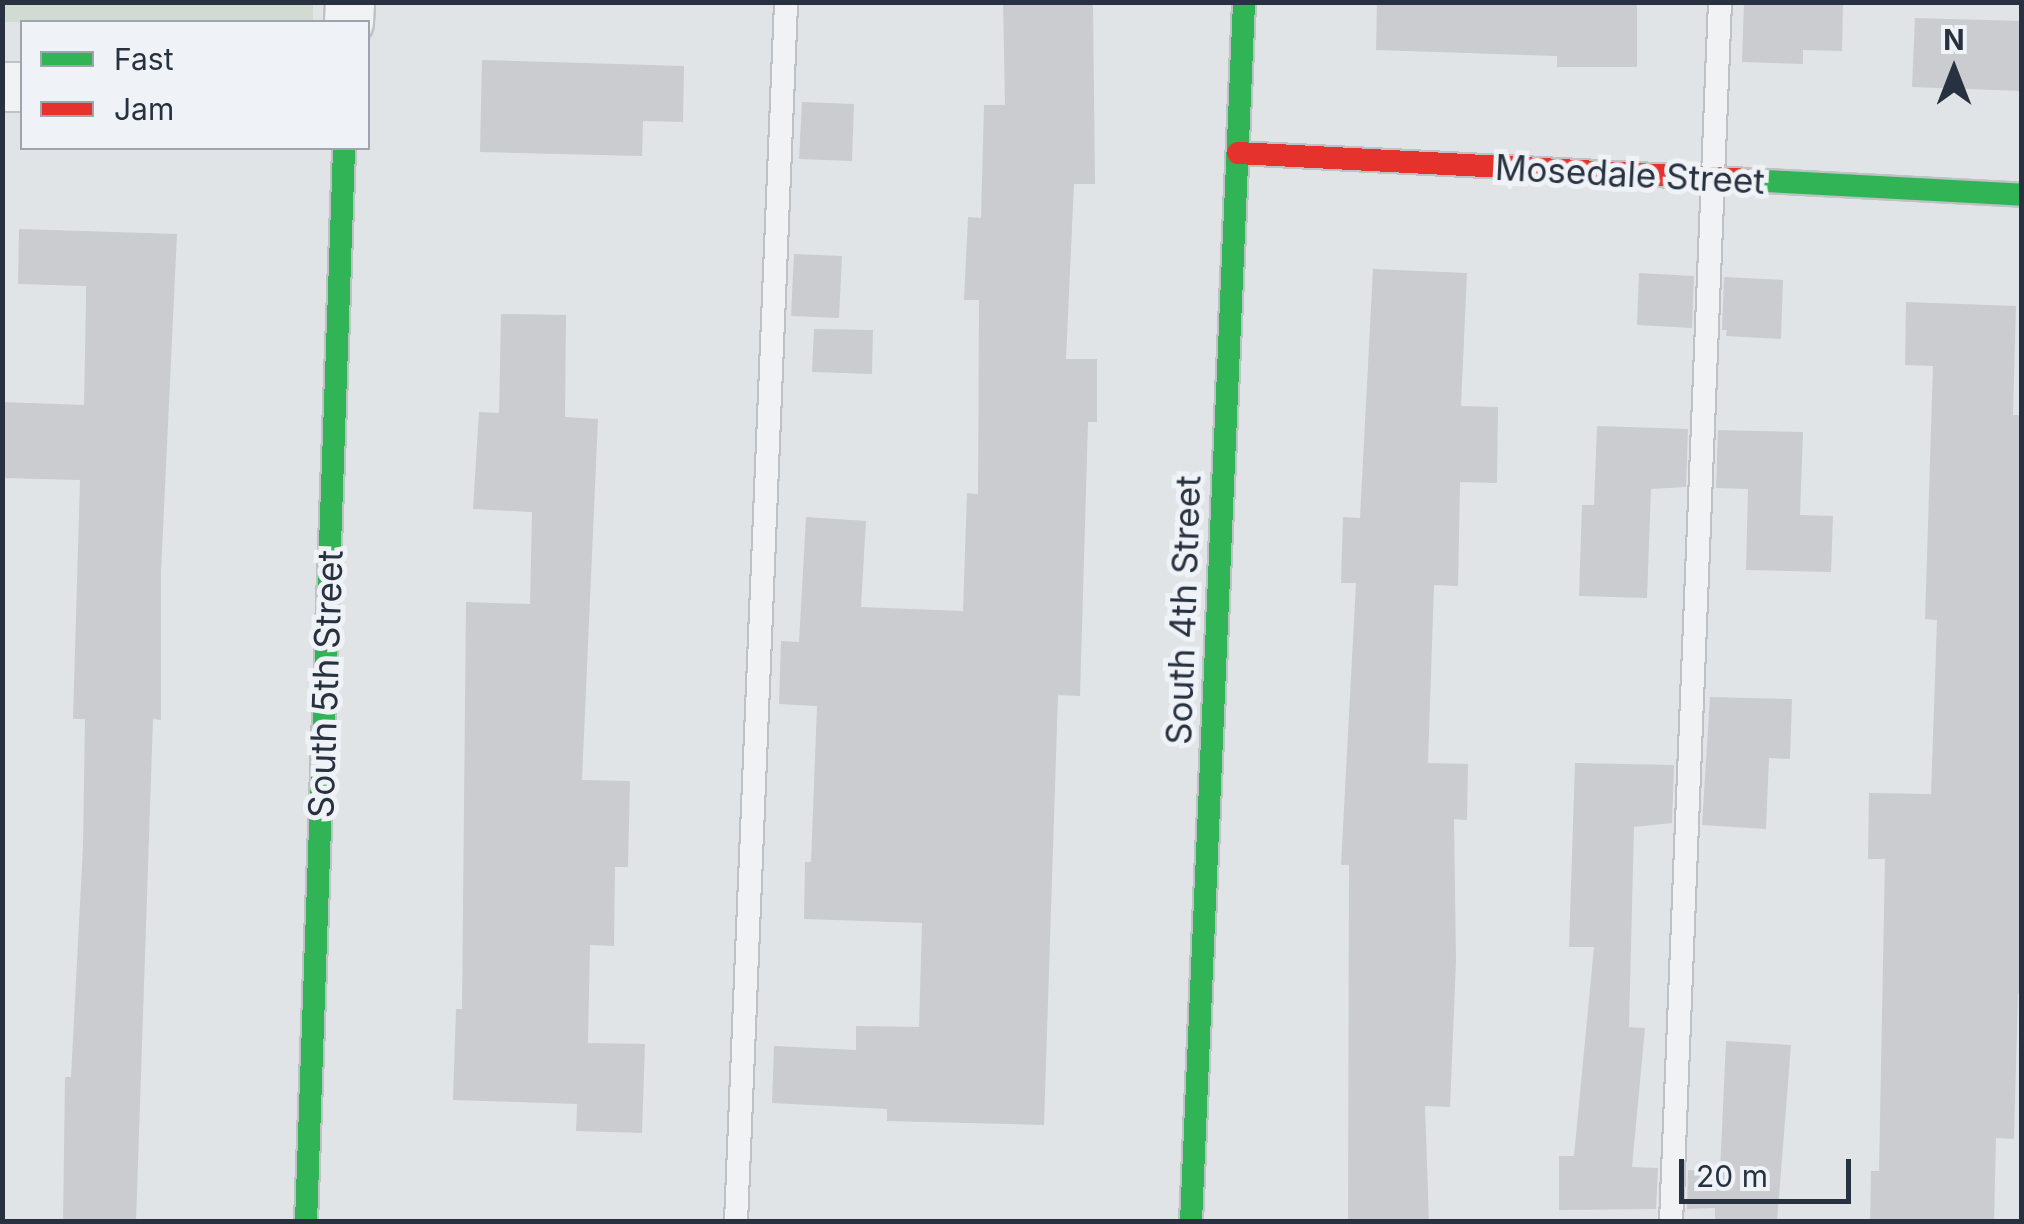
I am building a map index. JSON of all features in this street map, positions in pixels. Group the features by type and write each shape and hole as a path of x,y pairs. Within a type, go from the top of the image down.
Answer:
{"street":[{"name":"South 4th Street","path":"1191,1222 1244,2"},
{"name":"South 5th Street","path":"306,1222 344,150"},
{"name":"Mosedale Street","path":"1238,154 2022,194"}],"lane":[{"path":"736,1222 786,2"},
{"path":"1671,1222 1720,2"}],"shaded area":[{"path":"3,2 313,3 313,20 3,22"}],"building":[{"path":"1003,2 1093,2 1095,184 1074,184 1066,359 1097,359 1097,422 1088,422 1080,696 1058,695 1044,1125 887,1121 887,1109 772,1103 774,1046 856,1050 856,1026 919,1027 922,923 804,919 805,862 811,862 817,706 779,704 781,641 799,642 806,517 866,521 861,607 963,611 967,493 978,494 979,300 964,300 968,217 981,218 984,105 1005,105"},
{"path":"1377,2 1637,2 1637,67 1557,67 1557,56 1376,50"},
{"path":"1744,2 1843,2 1842,51 1803,50 1803,64 1742,62"},
{"path":"1915,18 2022,21 2022,91 1912,87"},
{"path":"482,60 684,66 683,122 643,121 642,156 480,152"},
{"path":"802,102 854,104 852,161 799,159"},
{"path":"19,229 177,234 161,572 161,720 153,719 136,1222 63,1222 65,1077 71,1077 83,846 85,719 73,719 80,480 2,478 2,402 84,405 86,286 18,284"},
{"path":"794,254 842,256 839,318 791,316"},
{"path":"1373,269 1467,273 1461,406 1498,407 1497,483 1460,482 1458,586 1434,585 1428,763 1468,764 1467,820 1454,819 1456,961 1450,1107 1425,1106 1429,1222 1348,1222 1349,865 1341,865 1356,583 1341,583 1343,517 1360,518"},
{"path":"1639,273 1694,276 1692,328 1637,325"},
{"path":"1724,277 1783,280 1781,339 1726,336 1727,330 1722,330"},
{"path":"1906,302 2016,306 2013,415 2022,415 2022,993 2018,993 2014,1139 1996,1138 1994,1222 1870,1222 1871,1171 1879,1171 1885,859 1868,859 1869,793 1931,794 1937,620 1925,619 1933,366 1905,365"},
{"path":"501,314 566,315 565,417 598,419 582,780 630,781 628,867 615,867 614,946 590,945 588,1043 645,1044 642,1133 576,1131 577,1104 453,1100 456,1009 462,1009 466,602 530,604 532,512 473,509 479,412 499,413"},
{"path":"814,329 873,330 872,374 812,372"},
{"path":"1597,426 1688,429 1686,487 1651,489 1647,598 1579,596 1582,505 1594,505"},
{"path":"1718,430 1803,432 1800,515 1833,516 1831,572 1746,570 1748,489 1716,488"},
{"path":"1710,697 1792,699 1790,759 1769,758 1766,829 1702,825"},
{"path":"1575,763 1674,765 1672,823 1634,827 1629,1027 1645,1028 1632,1167 1658,1168 1656,1209 1559,1210 1559,1156 1574,1156 1594,947 1569,947"},
{"path":"1726,1041 1791,1045 1777,1222 1715,1222 1715,1208 1687,1209 1688,1170 1720,1172"}],"traffic: fast":[{"path":"1191,1222 1244,2"},
{"path":"306,1222 344,150"},
{"path":"1749,180 2022,195"}],"traffic: jam":[{"path":"1238,153 1749,180"}]}
